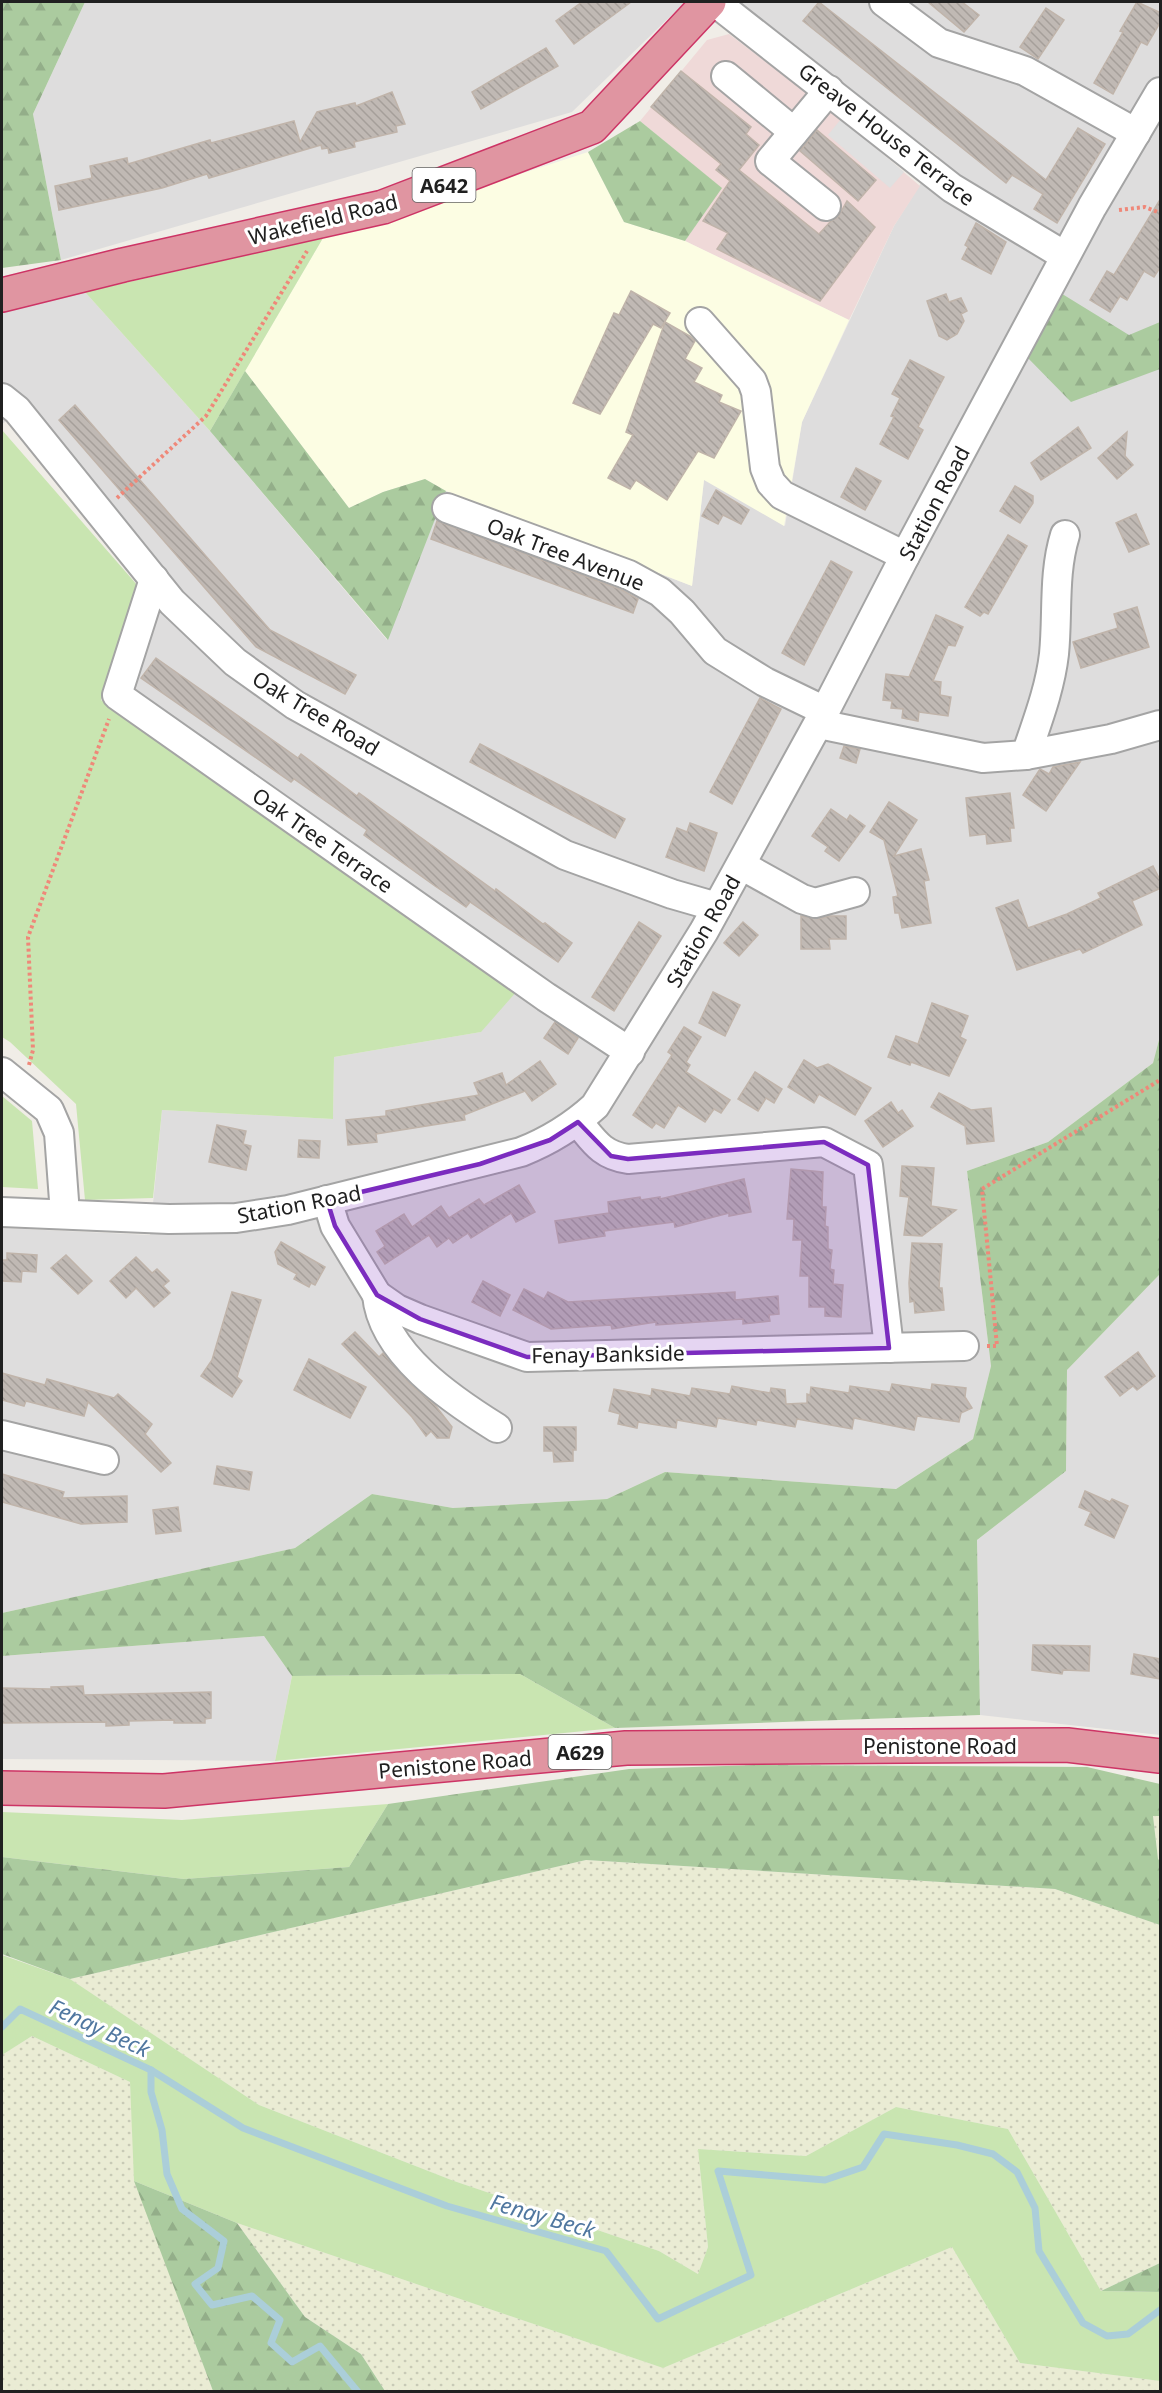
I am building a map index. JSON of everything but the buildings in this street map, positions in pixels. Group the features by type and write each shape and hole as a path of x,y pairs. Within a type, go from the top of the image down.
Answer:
{"highway":[{"name":"Wakefield Road","path":"2,295 123,265 383,207 592,127 709,2"},
{"name":"Wakefield Road","path":"2,280 123,265"},
{"name":"Penistone Road","path":"2,1788 164,1791 626,1748 1067,1745 1161,1756"}],"street":[{"name":"Greave House Terrace","path":"715,2 951,188 1065,256"},
{"path":"884,2 939,43 1025,71 1136,134"},
{"path":"726,76 794,132"},
{"path":"826,206 770,161 829,90"},
{"name":"Station Road","path":"2,1212 169,1219 236,1218 288,1210 521,1152 550,1140 578,1122 595,1106 717,908 822,717 1065,256 1161,92"},
{"path":"700,322 752,381 756,392 765,468 771,483 782,495 905,556"},
{"name":"Oak Tree Road","path":"2,398 16,410 172,602 235,662 295,705 565,855 717,908"},
{"name":"Oak Tree Avenue","path":"447,508 629,575 660,592 682,612 715,651 822,717 983,758 1026,755 1111,739 1161,725"},
{"path":"1026,755 1045,698 1053,654 1058,559 1065,535"},
{"path":"117,695 154,579"},
{"name":"Oak Tree Terrace","path":"117,695 536,990 630,1052"},
{"path":"741,865 802,899 815,903 855,892"},
{"path":"13,1080 49,1110 59,1133 65,1214"},
{"path":"578,1122 599,1148 611,1156 628,1159 824,1142 868,1165 889,1348"},
{"name":"Fenay Bankside","path":"327,1200 335,1226 377,1295 397,1309 420,1319 527,1357 964,1346"},
{"path":"377,1295 378,1309 393,1340 423,1373 459,1404 496,1428"},
{"path":"2,1435 104,1461"}],"path":[{"path":"1092,207 1108,211 1145,207 1161,213"},
{"path":"100,513 206,416 326,220"},
{"path":"13,1080 33,1050 28,937 117,695"},
{"path":"964,1346 997,1346 982,1189 1161,1080"}],"highlighted area":[{"path":"578,1122 611,1156 628,1159 824,1142 868,1165 889,1348 527,1357 420,1319 377,1295 335,1226 327,1200 480,1164 550,1140"}],"shaded area":[{"path":"85,2 685,2 572,112 61,260 33,114"},
{"path":"731,2 1160,2 1160,1036 1153,1063 1048,1142 967,1171 991,1366 973,1439 896,1489 665,1472 607,1499 453,1508 372,1494 295,1548 2,1613 2,1228 150,1235 162,1110 333,1119 334,1057 481,1032 133,693 166,581 25,410 2,424 2,305 85,292 210,431 387,640 446,491 692,586 704,479 785,526 802,422 894,226 938,156"},
{"path":"729,34 841,119 920,186 894,226 849,320 685,241 721,188 640,121 707,40"},
{"path":"841,119 904,172 890,188 828,135"},
{"path":"588,152 624,222 685,241 849,320 802,422 784,526 704,480 692,586 446,491 425,479 383,492 349,508 245,371 323,238"},
{"path":"1160,1274 1160,1735 980,1715 977,1540 1066,1471 1067,1370"},
{"path":"264,1636 292,1676 275,1761 2,1759 2,1656"},
{"path":"1153,1816 1160,1816 1160,1861 1158,1859"},
{"path":"586,1860 1055,1889 1160,1925 1160,2263 1101,2291 1008,2129 896,2107 806,2156 698,2149 708,2247 698,2274 659,2251 454,2181 259,2105 70,1979"},
{"path":"32,2036 130,2082 135,2181 213,2391 2,2391 2,2055"},
{"path":"237,2223 663,2368 952,2247 1020,2363 1160,2381 1160,2391 385,2391 361,2354 305,2317"}],"green space":[{"path":"2,2 85,2 33,114 61,260 2,268"},
{"path":"640,121 722,188 685,241 624,222 588,152"},
{"path":"323,238 210,431 85,292"},
{"path":"1059,292 1129,335 1160,322 1160,369 1071,402 1025,355"},
{"path":"245,371 349,508 383,492 425,479 446,491 388,640 210,431"},
{"path":"2,430 138,586 101,700 518,990 481,1032 334,1057 333,1119 162,1110 153,1198 85,1200 76,1104 2,1037"},
{"path":"1160,1036 1160,1274 1067,1370 1066,1471 977,1540 980,1715 615,1728 520,1674 292,1676 264,1636 2,1656 2,1613 295,1548 372,1494 453,1508 607,1499 665,1472 896,1489 973,1439 991,1366 967,1171 1048,1142 1153,1063"},
{"path":"2,1096 32,1121 38,1189 2,1187"},
{"path":"520,1674 615,1728 275,1761 292,1676"},
{"path":"757,1765 1087,1767 1160,1784 1160,1816 1153,1816 1160,1861 1160,1925 1055,1889 586,1860 70,1979 2,1954 2,1857 184,1879 349,1867 388,1804 629,1769"},
{"path":"388,1804 349,1867 184,1879 2,1857 2,1812 182,1820"},
{"path":"2,1955 70,1979 259,2105 454,2181 659,2251 698,2274 708,2247 698,2149 806,2156 896,2107 1008,2129 1101,2291 1160,2292 1160,2381 1020,2363 952,2247 663,2368 237,2223 134,2181 130,2082 32,2036 2,2055"},
{"path":"134,2181 237,2223 305,2317 361,2354 385,2391 213,2391"},
{"path":"1160,2263 1160,2292 1101,2291"}],"waterway":[{"name":"Fenay Beck","path":"2,2027 20,2009 151,2070 243,2128 447,2206 606,2251 658,2319 751,2275 718,2171 825,2180 863,2167 884,2134 957,2145 993,2154 1017,2172 1035,2208 1039,2251 1083,2323 1107,2336 1128,2334 1160,2310"},
{"path":"151,2070 151,2092 162,2130 167,2174 182,2209 224,2241 218,2268 195,2284 212,2305 252,2296 280,2320 271,2343 292,2362 320,2346 358,2392"}]}
